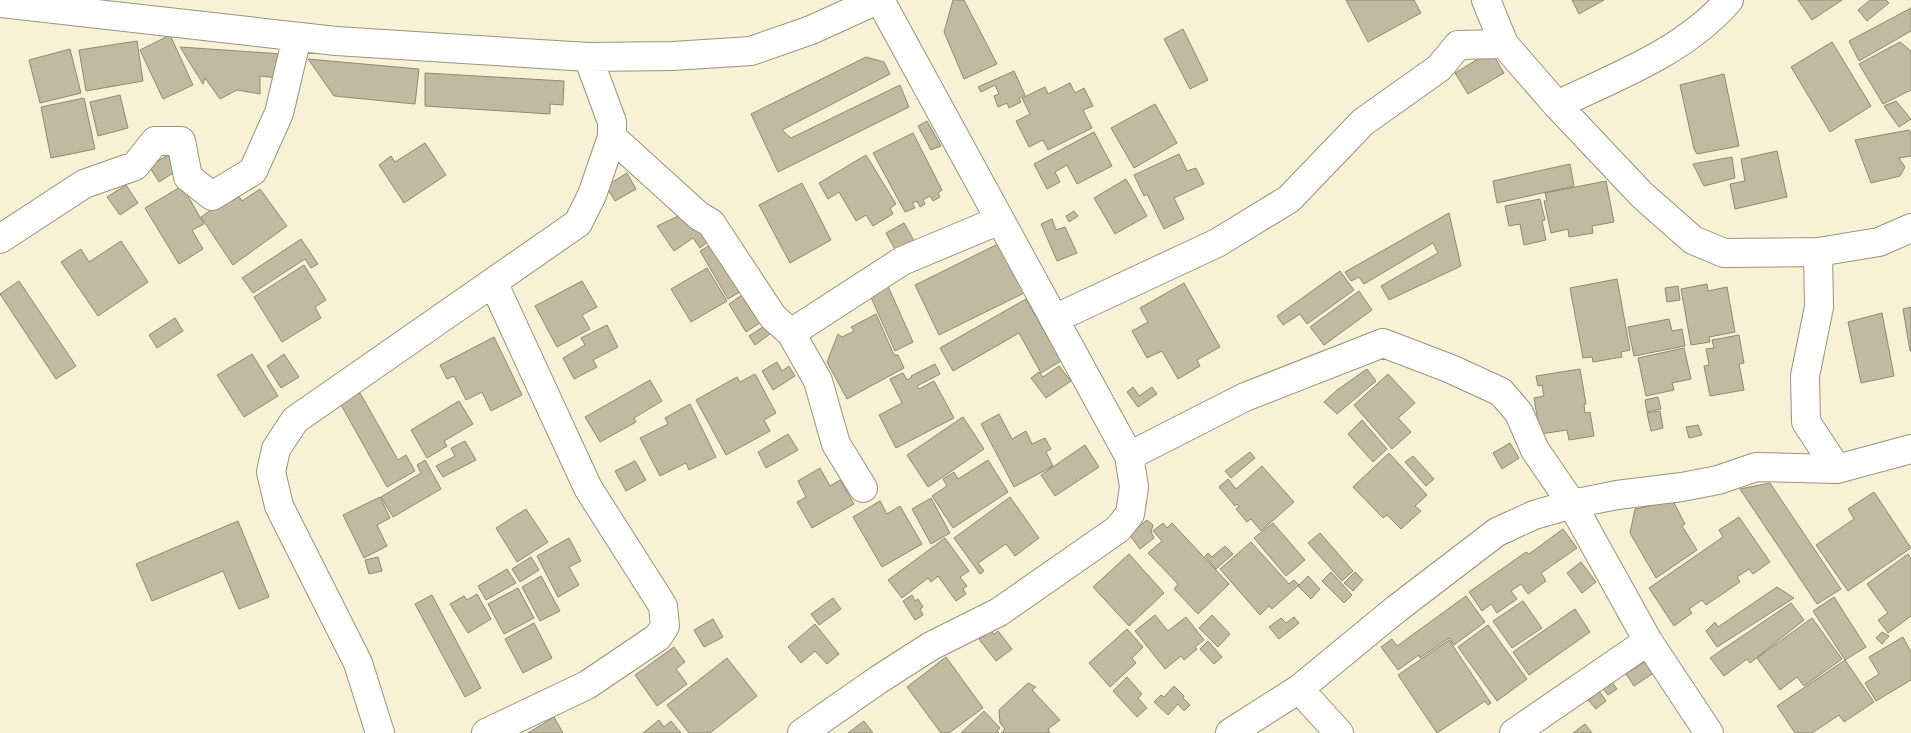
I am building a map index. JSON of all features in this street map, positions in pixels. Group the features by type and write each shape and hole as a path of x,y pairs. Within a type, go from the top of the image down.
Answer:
{"street":[{"path":"0,2 336,41 588,57 674,56 751,51 811,30 878,0 1130,456 1134,487 1130,514 1118,529 999,612 931,646 802,733"},
{"path":"1486,0 1504,44 1642,195 1693,240 1724,253 1818,252 1879,242 1911,228"},
{"path":"1557,104 1642,66 1716,15 1729,0"},
{"path":"0,240 84,184 135,166 155,141 181,141 188,177 212,196 253,171 279,113 297,37"},
{"path":"1054,319 1217,243 1289,199 1363,122 1440,68 1458,45 1504,44"},
{"path":"380,733 358,663 279,506 270,472 276,449 295,420 578,223 592,195 612,137 612,122 588,57"},
{"path":"612,137 699,216 711,223 773,318 791,333 818,381 836,444 863,488"},
{"path":"791,333 902,261 1000,220"},
{"path":"1818,252 1820,308 1805,376 1806,422 1837,469"},
{"path":"486,733 587,685 658,637 665,626 663,606 588,488 493,282"},
{"path":"1130,456 1245,397 1383,343 1451,369 1501,392 1518,413 1535,450 1572,504 1648,641 1709,733"},
{"path":"1230,733 1299,689 1395,610 1497,532 1534,515 1572,504 1617,495 1682,487 1718,480 1756,467 1837,469 1911,449"},
{"path":"1514,733 1648,641"},
{"path":"1299,689 1339,733"}],"building":[{"path":"953,0 964,0 997,64 964,79 944,32"},
{"path":"1346,0 1414,0 1421,13 1368,42"},
{"path":"1572,0 1604,0 1579,14"},
{"path":"1798,0 1842,0 1812,20"},
{"path":"1870,0 1886,0 1889,3 1867,21 1858,10"},
{"path":"1911,8 1911,31 1859,61 1849,41"},
{"path":"1183,29 1208,80 1190,89 1164,39"},
{"path":"170,35 193,85 163,99 140,50"},
{"path":"137,41 143,81 86,91 79,50"},
{"path":"1832,42 1871,106 1830,132 1791,67"},
{"path":"1900,42 1911,51 1911,90 1883,104 1859,64"},
{"path":"180,47 282,54 278,78 260,76 260,94 237,90 220,99 205,78 203,84"},
{"path":"70,49 81,93 40,103 29,60"},
{"path":"1491,51 1504,73 1468,94 1455,73"},
{"path":"866,57 884,62 890,74 782,130 791,138 900,85 909,107 778,172 751,114"},
{"path":"308,59 419,69 415,104 334,96"},
{"path":"1014,71 1025,95 1019,98 1021,102 1009,108 1007,103 998,107 994,96 999,94 995,85 981,92 978,87"},
{"path":"425,73 564,81 563,105 550,104 550,114 425,106"},
{"path":"1724,74 1739,146 1697,154 1694,149 1680,85"},
{"path":"1070,83 1075,93 1084,88 1093,106 1083,110 1092,128 1048,150 1043,140 1029,147 1016,121 1030,114 1022,98 1045,87 1048,94"},
{"path":"120,95 128,128 98,136 90,102"},
{"path":"84,98 95,149 51,158 41,107"},
{"path":"1896,101 1911,119 1899,127 1884,106"},
{"path":"1155,104 1177,143 1134,168 1111,128"},
{"path":"927,121 941,146 931,150 918,126"},
{"path":"1909,130 1911,133 1911,156 1899,158 1905,167 1900,176 1871,183 1855,140"},
{"path":"1094,132 1112,166 1077,184 1067,165 1055,172 1060,182 1047,189 1034,164"},
{"path":"913,133 942,190 938,193 940,197 933,201 930,196 923,200 925,204 920,207 917,201 912,203 915,208 905,212 873,153"},
{"path":"425,143 446,175 404,203 379,165 391,156 395,162"},
{"path":"1777,151 1787,197 1735,209 1730,184 1745,181 1741,159"},
{"path":"1179,154 1187,171 1196,168 1204,184 1174,198 1184,219 1164,229 1147,194 1144,196 1134,175"},
{"path":"168,155 178,170 159,182 149,166"},
{"path":"866,155 896,204 890,208 893,214 873,226 866,215 856,221 839,192 828,199 819,183"},
{"path":"1732,157 1735,178 1704,186 1693,164"},
{"path":"1570,164 1574,186 1497,203 1493,181"},
{"path":"627,173 636,189 615,201 606,186"},
{"path":"1126,179 1147,216 1115,234 1094,198"},
{"path":"1606,181 1614,222 1592,226 1593,233 1569,237 1568,229 1551,233 1544,201 1547,201 1545,193"},
{"path":"802,183 831,240 790,263 759,205"},
{"path":"126,185 138,203 120,215 107,197"},
{"path":"182,186 204,224 192,230 203,249 179,264 145,208"},
{"path":"260,189 287,226 233,265 201,217 236,192 242,201"},
{"path":"1540,199 1545,220 1542,221 1546,240 1524,245 1520,224 1509,226 1505,206"},
{"path":"1074,211 1078,216 1069,222 1066,216"},
{"path":"687,212 713,238 700,248 693,238 674,251 657,226"},
{"path":"1449,213 1461,266 1389,300 1381,286 1438,253 1433,243 1364,284 1359,277 1351,281 1345,272"},
{"path":"1052,219 1056,230 1065,227 1077,253 1057,261 1041,224"},
{"path":"904,223 917,246 898,255 886,233"},
{"path":"301,239 318,264 311,268 305,259 253,293 242,278"},
{"path":"121,241 148,282 98,316 61,262 81,249 89,262"},
{"path":"715,242 743,290 728,299 700,251"},
{"path":"1000,243 1024,293 939,335 915,285"},
{"path":"304,265 326,300 315,307 321,318 282,342 254,297"},
{"path":"707,268 727,301 691,322 671,289"},
{"path":"1340,271 1354,290 1307,324 1300,314 1283,325 1277,316"},
{"path":"1617,279 1630,350 1621,352 1622,357 1593,362 1592,357 1583,358 1570,288"},
{"path":"19,281 76,366 56,379 0,294"},
{"path":"582,281 597,307 582,315 590,329 557,347 535,306"},
{"path":"1184,283 1220,347 1197,360 1200,366 1178,379 1162,351 1147,358 1132,331 1148,322 1140,308"},
{"path":"887,284 913,342 895,351 869,293"},
{"path":"1707,284 1708,291 1727,287 1735,332 1709,337 1710,342 1691,345 1681,289"},
{"path":"1678,286 1680,300 1667,302 1665,288"},
{"path":"748,291 766,319 746,332 729,304"},
{"path":"1359,291 1372,310 1324,345 1310,327"},
{"path":"1026,299 1061,361 1041,373 1019,333 953,371 940,348"},
{"path":"1911,307 1911,351 1910,351 1903,309"},
{"path":"1882,313 1894,376 1861,383 1848,322"},
{"path":"876,314 894,355 898,355 904,368 847,399 827,362 838,334 842,337 854,331 851,327"},
{"path":"175,318 183,331 157,348 149,335"},
{"path":"1669,319 1672,331 1682,329 1685,346 1634,356 1628,327"},
{"path":"769,323 774,331 755,345 749,336"},
{"path":"607,325 618,347 593,360 597,367 574,379 563,358 585,345 581,338"},
{"path":"1739,335 1744,363 1739,364 1744,390 1710,396 1704,366 1709,365 1706,349 1714,348 1712,340"},
{"path":"494,337 522,395 491,411 482,392 466,400 454,376 447,379 440,365"},
{"path":"1684,348 1691,379 1672,383 1674,390 1646,396 1638,358"},
{"path":"252,354 278,396 244,417 217,375"},
{"path":"284,354 299,377 281,388 267,366"},
{"path":"777,362 782,371 789,366 795,376 773,390 762,371"},
{"path":"935,364 940,374 917,386 919,389 934,381 954,418 896,448 879,415 902,403 890,379 903,373 907,380"},
{"path":"1059,366 1071,381 1046,398 1031,378 1039,372 1043,377"},
{"path":"1367,369 1376,381 1337,414 1324,402 1337,390"},
{"path":"1580,369 1586,404 1584,404 1585,413 1590,412 1594,436 1569,440 1567,430 1540,434 1534,398 1544,396 1542,385 1538,386 1536,376"},
{"path":"755,374 776,413 764,420 770,431 726,455 696,400 737,377 740,382"},
{"path":"1388,374 1415,403 1398,418 1411,432 1392,449 1354,405"},
{"path":"650,380 662,401 634,418 636,422 600,442 585,417"},
{"path":"1133,387 1139,396 1152,387 1157,394 1138,407 1127,392"},
{"path":"360,393 398,460 406,455 415,471 387,487 340,403"},
{"path":"1658,397 1661,409 1647,412 1645,400"},
{"path":"459,401 473,424 444,441 447,446 427,458 411,430"},
{"path":"690,404 716,457 689,470 686,463 660,476 640,438 668,424 665,418"},
{"path":"1660,411 1663,428 1651,431 1647,413"},
{"path":"999,414 1012,439 1026,431 1032,444 1045,438 1051,449 1046,452 1053,466 1014,487 981,424"},
{"path":"963,417 984,449 928,487 907,455"},
{"path":"1362,420 1387,449 1373,462 1348,434"},
{"path":"1698,425 1702,435 1689,438 1686,427"},
{"path":"788,434 798,450 766,468 758,452"},
{"path":"465,441 476,460 443,477 436,466 455,456 451,448"},
{"path":"1510,443 1519,458 1502,469 1493,453"},
{"path":"1085,445 1099,467 1055,496 1041,475"},
{"path":"1250,452 1255,458 1231,478 1225,471"},
{"path":"1389,453 1427,495 1415,506 1421,511 1401,529 1387,515 1383,518 1353,487"},
{"path":"1413,456 1434,479 1426,486 1405,462"},
{"path":"425,460 441,489 393,517 381,497 421,473 417,465"},
{"path":"988,460 1008,492 953,528 932,496 947,486 943,479 954,472 958,479"},
{"path":"635,461 646,480 626,491 615,471"},
{"path":"1262,466 1294,502 1261,531 1251,519 1247,522 1236,509 1239,506 1237,504 1235,506 1219,487 1228,479 1236,489"},
{"path":"820,468 830,486 840,480 854,504 812,528 797,502 806,497 798,481"},
{"path":"1770,483 1841,589 1817,604 1740,489"},
{"path":"1874,492 1911,548 1848,591 1816,545 1854,519 1848,509"},
{"path":"380,497 390,518 377,525 387,546 364,558 343,515"},
{"path":"1010,497 1039,538 1015,556 1006,544 978,563 984,571 980,574 954,538"},
{"path":"931,498 950,533 931,544 912,509"},
{"path":"880,501 887,514 900,506 922,544 882,567 853,517"},
{"path":"1673,501 1685,524 1682,526 1697,550 1656,578 1630,533 1635,509"},
{"path":"526,509 548,542 517,562 496,528"},
{"path":"1739,517 1770,562 1753,574 1749,569 1737,577 1740,582 1706,605 1702,600 1689,609 1692,613 1674,626 1649,588 1723,537 1719,530"},
{"path":"1147,520 1153,525 1151,532 1154,538 1140,549 1129,534"},
{"path":"238,521 269,597 239,609 223,571 152,601 136,564"},
{"path":"1163,523 1167,528 1172,523 1229,584 1198,614 1174,589 1178,584 1148,553 1162,541 1153,531"},
{"path":"1273,523 1305,560 1286,576 1254,538"},
{"path":"1563,529 1577,548 1541,573 1546,581 1528,594 1521,584 1511,591 1517,599 1497,613 1491,604 1482,611 1469,592 1526,552 1529,554"},
{"path":"1320,533 1353,571 1342,581 1308,543"},
{"path":"569,538 581,561 569,567 579,585 558,597 537,556"},
{"path":"945,538 969,571 960,577 967,586 963,589 966,594 956,601 938,576 931,582 928,578 902,598 888,580"},
{"path":"1251,542 1289,584 1294,580 1299,585 1272,609 1269,606 1260,615 1220,569"},
{"path":"1225,546 1233,554 1216,569 1205,556 1208,553 1212,557"},
{"path":"1129,554 1164,593 1129,626 1093,587"},
{"path":"1908,554 1911,558 1911,616 1888,633 1878,620 1888,613 1867,584"},
{"path":"378,557 382,571 369,574 365,560"},
{"path":"531,557 539,570 520,582 512,569"},
{"path":"1581,562 1596,582 1582,593 1567,573"},
{"path":"507,569 516,583 486,600 478,586"},
{"path":"1331,572 1352,595 1344,603 1322,581"},
{"path":"1355,572 1363,580 1353,591 1344,583"},
{"path":"541,576 560,611 540,621 522,587"},
{"path":"1308,576 1320,589 1311,599 1298,586"},
{"path":"1777,587 1794,598 1717,647 1706,631 1715,622 1718,627"},
{"path":"518,588 534,618 504,634 488,604"},
{"path":"477,594 491,619 468,633 450,604 464,596 467,600"},
{"path":"432,595 481,688 465,697 415,604"},
{"path":"912,595 915,601 918,599 923,607 920,609 923,615 915,620 903,601"},
{"path":"1466,596 1485,622 1454,645 1449,638 1420,658 1419,655 1398,670 1381,647 1392,639 1397,646"},
{"path":"1834,597 1866,647 1845,660 1813,611"},
{"path":"833,598 841,609 819,625 811,614"},
{"path":"1523,601 1542,628 1512,648 1493,621"},
{"path":"1791,603 1804,620 1750,663 1747,659 1724,676 1710,658"},
{"path":"1575,609 1590,632 1529,675 1513,652"},
{"path":"1155,615 1168,631 1186,617 1204,640 1184,660 1181,656 1165,669 1135,631"},
{"path":"1212,615 1230,634 1218,647 1199,628"},
{"path":"1294,617 1299,623 1279,639 1269,627 1281,618 1286,623"},
{"path":"1812,618 1842,659 1804,686 1797,677 1780,690 1757,658"},
{"path":"713,619 723,637 704,647 694,630"},
{"path":"534,623 552,658 523,673 505,639"},
{"path":"815,624 839,654 827,664 815,651 801,663 788,647"},
{"path":"1488,625 1527,679 1497,701 1458,647"},
{"path":"1127,629 1143,647 1132,658 1136,663 1110,687 1089,663"},
{"path":"991,631 994,634 998,631 1012,649 996,661 979,639"},
{"path":"1882,632 1889,636 1882,644 1876,638"},
{"path":"1903,637 1911,652 1911,680 1876,701 1865,683 1879,674 1869,657"},
{"path":"1449,640 1491,703 1488,705 1485,701 1437,733 1398,675"},
{"path":"1208,641 1222,657 1214,664 1200,649"},
{"path":"674,647 685,662 676,669 687,684 657,706 635,675"},
{"path":"946,657 983,708 949,733 941,733 907,687"},
{"path":"727,658 757,696 710,733 689,733 667,705"},
{"path":"1647,660 1655,672 1634,686 1626,674"},
{"path":"1845,660 1874,702 1844,722 1839,715 1812,733 1795,733 1777,706"},
{"path":"1127,677 1142,694 1138,698 1147,708 1137,717 1113,691"},
{"path":"1612,682 1617,689 1608,695 1603,689"},
{"path":"1028,683 1036,687 1032,690 1060,720 1048,729 1050,733 1001,733 1005,729 1000,723 999,710"},
{"path":"1174,686 1190,705 1184,711 1178,704 1168,715 1154,702 1161,695 1164,697"},
{"path":"1599,691 1606,701 1596,709 1588,700"},
{"path":"984,711 1000,728 997,731 999,733 961,733"},
{"path":"554,717 563,733 528,733"},
{"path":"659,720 664,727 671,721 681,733 643,733"},
{"path":"864,721 873,733 848,733"},
{"path":"1585,724 1592,733 1573,733"}]}
